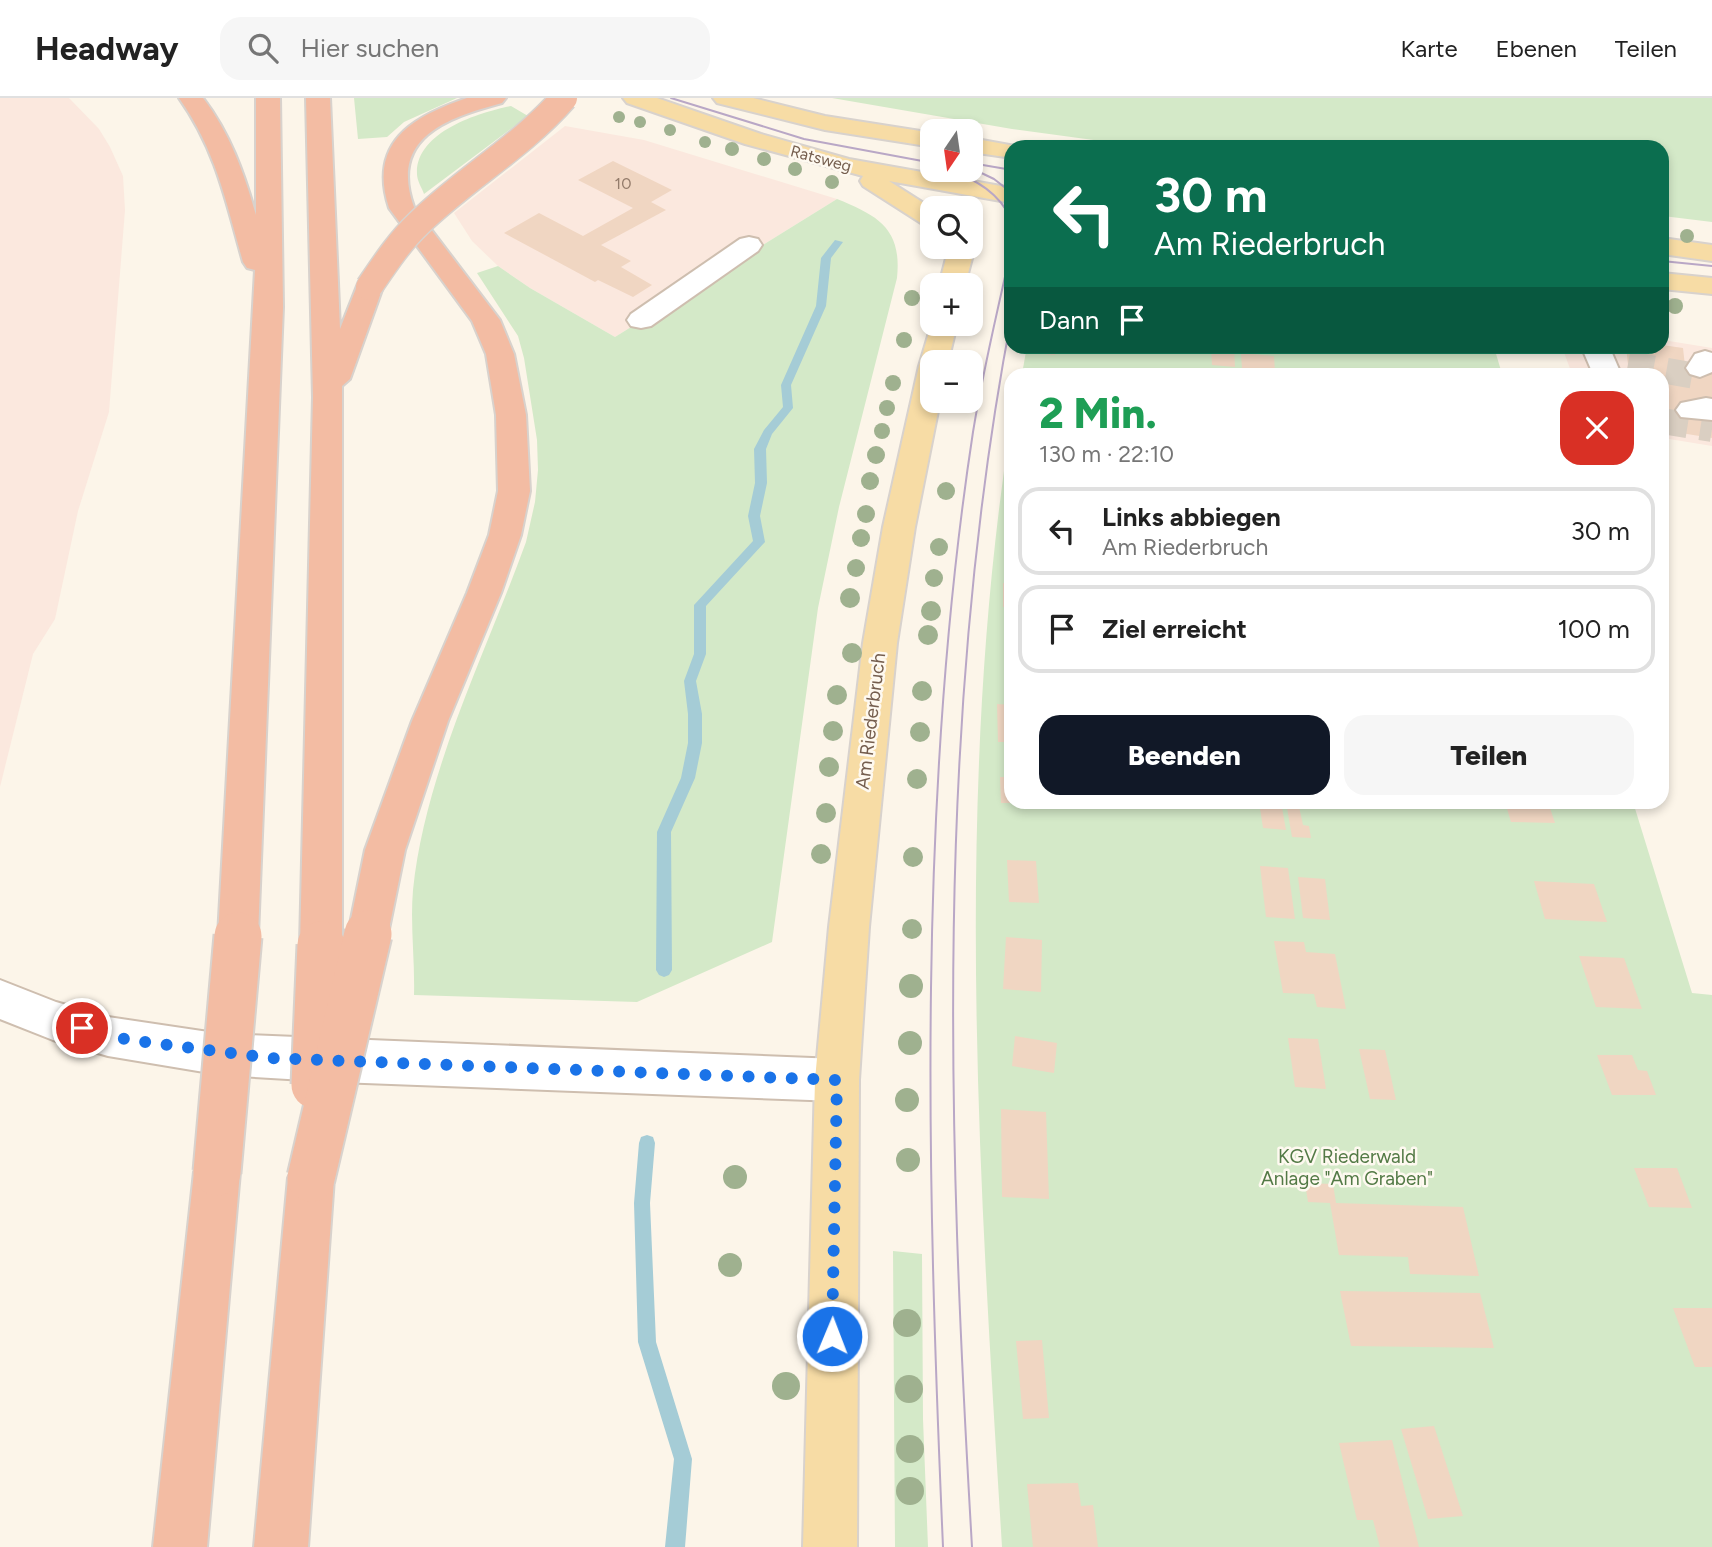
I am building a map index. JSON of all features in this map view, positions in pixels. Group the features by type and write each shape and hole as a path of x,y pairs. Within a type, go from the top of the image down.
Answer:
{"highway":[{"path":"191,98 213,129 226,155 269,307"},
{"path":"180,1547 238,936 269,307 268,98"},
{"path":"281,1547 311,1178 321,945 328,397 318,98"},
{"path":"311,1178 385,850 430,720 505,535 514,491 511,415 500,354 486,320 402,208 394,186 394,166 401,151 431,121 452,110 494,98"},
{"path":"328,397 369,287 386,260 420,222 534,131 564,98"}],"main road":[{"name":"Ratsweg","path":"635,98 742,135 846,166 920,173"},
{"name":"Ratsweg","path":"725,98 825,123 920,138"},
{"path":"984,147 1004,150"},
{"path":"846,166 920,211"},
{"path":"984,179 1004,176"},
{"name":"Ratsweg","path":"982,182 1004,192"},
{"path":"1669,247 1712,253"},
{"path":"1669,282 1712,286"},
{"name":"Am Riederbruch","path":"830,1547 837,1080 860,809 880,643 923,413"}],"street":[{"path":"642,320 749,245"},
{"path":"0,999 59,1022 129,1040 244,1055 837,1080"}],"shaded area":[{"path":"0,98 69,98 99,129 110,147 123,176 125,210 109,412 78,511 55,619 33,654 0,787"},
{"path":"565,126 644,140 837,199 615,337 530,288 498,266 472,241 454,213"},
{"path":"1669,341 1712,348 1712,446 1669,439 1669,368 1570,368 1565,354 1669,354"}],"green space":[{"path":"354,98 457,98 404,122 387,137 358,139"},
{"path":"832,98 1712,98 1712,222 1669,217 1669,140 1093,140 984,124 984,119 954,119"},
{"path":"511,106 528,116 424,194 417,174 419,159 426,147 452,126 483,113"},
{"path":"837,199 865,212 885,226 896,247 897,278 839,507 818,608 772,942 637,1002 414,995 413,890 430,801 459,713 526,542 535,502 538,470 537,440 518,336 477,273 498,266 530,288 615,337"},
{"path":"1026,354 1496,354 1500,368 1023,368"},
{"name":"KGV Riederwald Anlage \"Am Graben\"","path":"1004,477 1004,809 1635,809 1692,993 1712,995 1712,1547 1002,1547 979,1125 976,984 982,703 993,563"},
{"path":"893,1251 922,1254 923,1419 928,1547 895,1547"}],"building":[{"path":"613,161 672,190 651,202 666,210 601,245 631,261 621,267 652,285 633,297 598,280 595,282 504,233 539,213 583,236 633,208 578,180"},
{"path":"1669,346 1683,348 1685,366 1712,370 1712,438 1669,431 1669,368 1628,368 1627,354 1669,354"},
{"path":"1211,354 1234,354 1235,367 1212,365"},
{"path":"1241,354 1274,356 1275,368 1242,368"},
{"path":"997,704 1004,704 1004,742 998,742"},
{"path":"1000,777 1004,777 1004,803 1001,803"},
{"path":"1260,809 1282,809 1286,830 1263,828"},
{"path":"1287,809 1300,809 1303,825 1309,826 1311,838 1292,837"},
{"path":"1507,809 1550,809 1555,823 1511,822"},
{"path":"1007,860 1036,861 1039,903 1009,902"},
{"path":"1260,866 1288,868 1295,919 1266,917"},
{"path":"1298,877 1325,879 1330,920 1303,918"},
{"path":"1534,881 1594,884 1607,922 1545,919"},
{"path":"1006,937 1042,940 1041,992 1003,989"},
{"path":"1274,941 1304,942 1306,952 1335,954 1346,1009 1317,1007 1314,994 1283,993"},
{"path":"1579,956 1624,958 1642,1009 1596,1007"},
{"path":"1015,1036 1057,1043 1054,1073 1012,1066"},
{"path":"1288,1038 1318,1039 1326,1089 1295,1087"},
{"path":"1359,1049 1385,1050 1396,1100 1370,1099"},
{"path":"1597,1055 1632,1055 1638,1070 1647,1071 1656,1095 1612,1095"},
{"path":"1001,1109 1046,1112 1049,1199 1002,1197"},
{"path":"1634,1168 1677,1168 1692,1208 1649,1207"},
{"path":"1305,1183 1333,1184 1336,1203 1463,1207 1479,1276 1410,1274 1408,1257 1339,1255 1330,1203 1308,1202"},
{"path":"1340,1291 1480,1293 1494,1348 1351,1346"},
{"path":"1673,1308 1712,1308 1712,1367 1695,1367"},
{"path":"1042,1340 1049,1418 1023,1419 1016,1341"},
{"path":"1434,1426 1463,1516 1428,1519 1401,1429"},
{"path":"1392,1440 1419,1547 1380,1547 1373,1520 1357,1520 1339,1443"},
{"path":"1078,1483 1081,1506 1093,1505 1098,1547 1033,1547 1027,1484"}],"waterway":[{"path":"664,970 664,832 688,778 695,743 695,714 690,681 700,654 700,605 759,542 754,516 761,483 760,449 768,432 788,408 786,385 821,306 826,258 838,242"},
{"path":"647,1143 642,1203 647,1342 683,1459 675,1547"}],"tunnel":[{"path":"1628,364 1650,368"},
{"path":"1669,371 1701,377"},
{"path":"1669,422 1712,429"}],"tram line":[{"path":"671,98 804,139 920,161"},
{"path":"984,165 1004,169"},
{"path":"984,174 1004,187"},
{"path":"975,182 994,195 1004,206"},
{"path":"1669,262 1712,266"},
{"path":"943,1547 931,1129 935,848 942,708 955,570 973,432 1004,281"},
{"path":"972,1547 957,1238 954,929 959,774 969,620 987,466 1005,354"}],"route":[{"path":"82,1028 129,1040 270,1058 837,1080 832,1336"}]}
